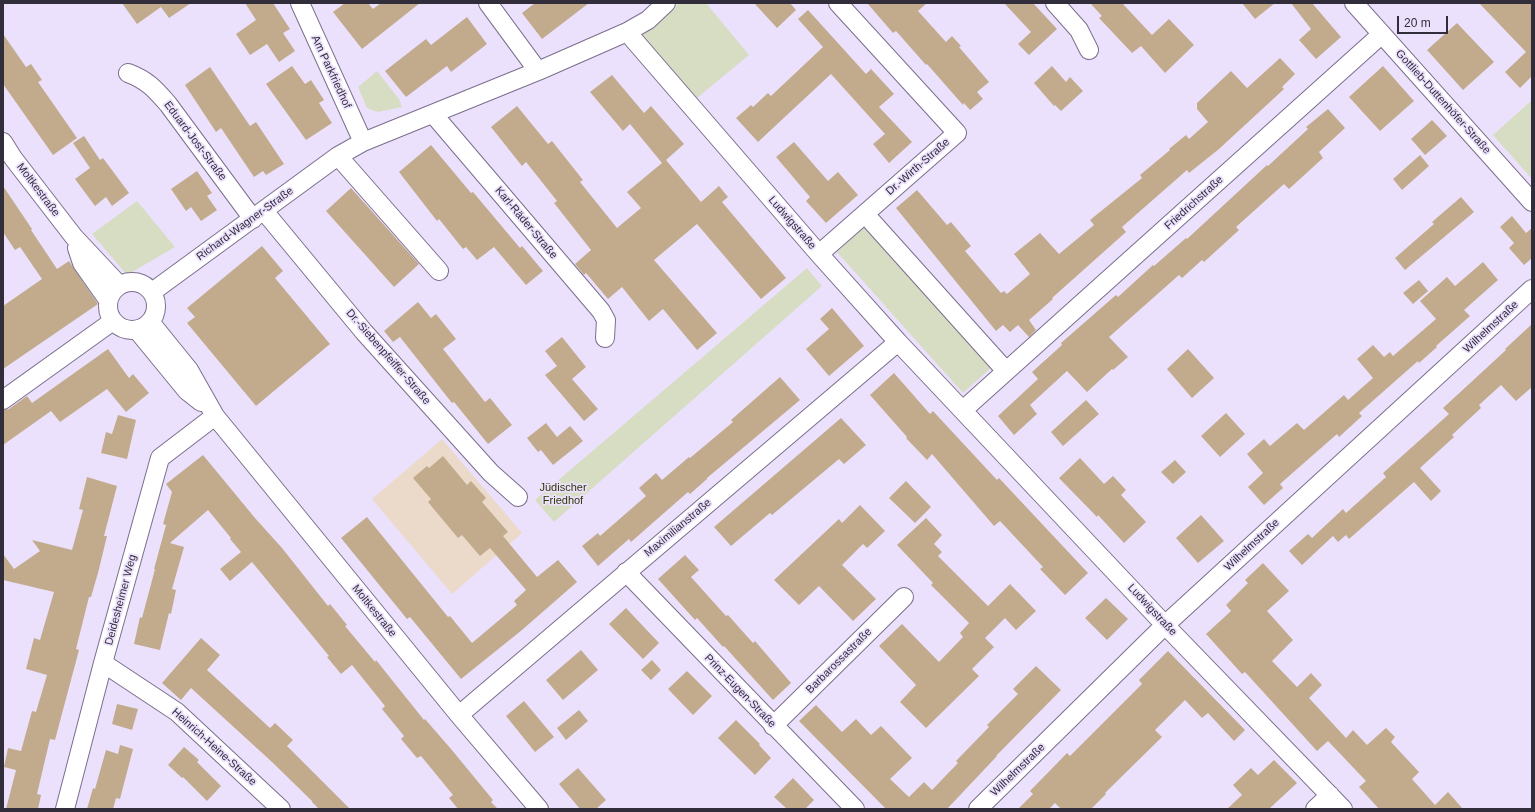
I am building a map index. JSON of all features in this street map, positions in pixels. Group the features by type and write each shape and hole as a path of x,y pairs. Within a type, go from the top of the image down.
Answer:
{"street":[{"name":"Am Parkfriedhof","path":"300,3 362,142"},
{"path":"488,3 538,71"},
{"name":"Richard-Wagner-Straße","path":"152,292 338,156 362,142 538,71 627,32 648,20 666,3"},
{"name":"Dr.-Wirth-Straße","path":"819,254 956,133 838,3"},
{"path":"1055,3 1079,30 1089,50"},
{"name":"Gottlieb-Duttenhöfer-Straße","path":"1354,3 1532,202"},
{"name":"Ludwigstraße","path":"627,32 819,254 898,342 1165,625 1343,809"},
{"name":"Friedrichstraße","path":"1006,371 1382,34"},
{"name":"Eduard-Jost-Straße","path":"128,73 141,78 154,87 258,215"},
{"name":"Karl-Räder-Straße","path":"433,114 601,311 606,320 605,338"},
{"name":"Moltkestraße","path":"3,142 8,162 74,237 119,285"},
{"path":"338,156 439,271"},
{"path":"865,214 1006,371 963,410"},
{"name":"Dr.-Siebenpfeiffer-Straße","path":"258,215 491,472 518,497"},
{"name":"Moltkestraße","path":"74,237 82,263 108,300 109,315 113,321"},
{"path":"3,400 113,321 119,327 126,330 144,327 156,312 157,305 152,292 139,282 119,285 111,293 108,300"},
{"name":"Wilhelmstraße","path":"978,809 1165,625 1532,289"},
{"name":"Moltkestraße","path":"144,327 189,370 213,414 459,715 539,809"},
{"name":"Maximilianstraße","path":"459,715 898,342"},
{"name":"Deidesheimer Weg","path":"65,809 103,663 160,458 213,414"},
{"name":"Prinz-Eugen-Straße","path":"626,572 855,809"},
{"name":"Barbarossastraße","path":"774,726 904,596"},
{"name":"Heinrich-Heine-Straße","path":"103,663 177,712 281,809"},
{"path":"1315,809 1330,795"}],"shaded area":[{"path":"442,439 522,533 452,594 372,499"}],"green space":[{"path":"679,3 706,3 749,55 697,98 642,36"},
{"path":"377,71 399,99 402,107 378,112 367,108 358,87"},
{"path":"1532,100 1532,179 1493,135"},
{"path":"137,201 175,247 127,275 92,234"},
{"path":"865,226 992,367 963,393 837,252"},
{"name":"Jüdischer Friedhof","path":"807,268 822,286 554,522 535,500"}],"building":[{"path":"122,3 191,3 169,18 161,7 137,24"},
{"path":"245,3 273,3 290,29 283,33 295,51 279,62 267,44 250,55 236,34 256,20"},
{"path":"345,3 368,3 373,9 381,3 420,3 362,49 333,12"},
{"path":"535,3 589,3 542,39 522,13"},
{"path":"754,3 790,3 796,10 777,28"},
{"path":"867,3 927,3 918,11 946,42 952,36 961,46 959,47 989,82 977,92 983,99 970,110 964,103 963,105 896,31 893,33"},
{"path":"1004,3 1033,3 1057,29 1029,55 1018,44 1031,32"},
{"path":"1090,3 1122,3 1152,35 1169,19 1194,45 1165,73 1141,46 1132,53 1099,18 1102,16"},
{"path":"1242,3 1275,3 1255,19"},
{"path":"1291,3 1312,3 1341,37 1316,59 1299,40 1311,29"},
{"path":"1479,3 1532,3 1532,76 1520,88 1505,72 1526,52"},
{"path":"808,10 866,74 871,69 894,94 879,107 912,142 889,163 873,144 885,134 831,74 758,142 736,118 751,105 753,107 768,93 771,96 823,47 798,19"},
{"path":"467,17 487,44 451,72 447,66 406,97 385,71 426,39 431,45"},
{"path":"1457,23 1494,62 1463,90 1427,50"},
{"path":"3,34 26,67 31,64 42,80 38,82 77,138 53,155 3,84"},
{"path":"1280,58 1295,74 1282,87 1284,89 1219,149 1189,173 1187,170 1122,227 1126,232 1029,320 1036,330 1029,337 1018,325 1010,332 1003,325 996,331 896,208 917,190 947,225 951,222 971,246 965,251 1001,293 1004,291 1007,294 1030,274 1014,254 1040,233 1059,254 1094,225 1090,220 1142,178 1140,175 1170,150 1169,149 1186,135 1189,139 1208,122 1197,109 1197,103 1231,71 1247,88"},
{"path":"292,66 305,84 311,80 324,100 319,103 332,123 306,140 266,84"},
{"path":"1052,66 1066,82 1070,77 1083,91 1061,111 1055,105 1054,106 1034,83"},
{"path":"1383,66 1414,101 1380,131 1349,97"},
{"path":"210,67 250,126 256,122 284,164 266,175 263,171 254,177 221,128 216,132 185,85"},
{"path":"612,75 644,113 651,106 684,144 666,160 701,202 719,186 728,197 722,202 786,278 761,299 697,224 654,260 717,333 697,350 663,309 649,321 622,287 608,299 586,273 584,275 575,264 591,250 554,203 557,201 526,162 522,166 491,127 517,106 548,144 552,141 583,180 580,182 617,228 641,208 627,192 662,163 630,124 623,131 590,92"},
{"path":"1328,109 1345,128 1319,152 1323,158 1289,189 1284,184 1236,227 1239,230 1204,262 1202,260 1182,278 1179,275 1109,337 1128,357 1113,370 1112,369 1087,392 1067,371 1030,405 1037,414 1014,435 998,416 1038,379 1032,372 1062,345 1061,343 1116,295 1118,297 1153,265 1154,266 1186,238 1187,239 1308,129 1306,127"},
{"path":"1432,120 1447,136 1425,155 1411,139"},
{"path":"84,136 100,160 103,158 129,193 112,206 106,197 95,206 75,179 90,168 73,143"},
{"path":"794,142 828,181 838,172 858,195 826,223 806,201 810,197 776,157"},
{"path":"431,145 471,193 473,192 520,248 522,246 543,271 526,285 494,247 477,260 466,247 463,249 439,219 437,221 399,172"},
{"path":"1420,155 1429,166 1402,190 1393,179"},
{"path":"197,171 212,193 207,196 217,210 201,221 191,207 186,211 171,189"},
{"path":"3,186 57,269 69,261 98,304 3,369 3,306 42,279 20,247 15,250 3,232"},
{"path":"351,188 419,264 394,287 326,211"},
{"path":"1461,197 1474,212 1405,270 1395,258 1434,224 1432,222"},
{"path":"1512,216 1526,233 1532,228 1532,258 1524,265 1509,248 1514,243 1500,227"},
{"path":"262,246 283,271 275,278 330,344 256,406 187,323 195,317 187,308"},
{"path":"1483,262 1498,280 1464,310 1470,316 1419,363 1418,361 1359,413 1362,416 1339,437 1337,434 1280,484 1283,488 1264,505 1248,487 1263,473 1247,454 1264,439 1270,446 1297,423 1304,430 1344,395 1348,400 1373,378 1357,359 1373,345 1384,357 1390,352 1393,356 1436,319 1420,301 1447,277 1455,286"},
{"path":"1419,280 1428,291 1413,304 1403,293"},
{"path":"418,302 431,318 436,314 456,339 443,349 485,402 490,398 512,425 488,444 454,402 452,403 400,337 393,342 384,331"},
{"path":"832,308 864,346 829,376 806,349 829,329 820,319"},
{"path":"1532,324 1532,387 1516,401 1501,385 1479,405 1481,408 1452,435 1454,437 1420,468 1441,491 1431,501 1414,482 1349,539 1346,535 1338,542 1333,536 1302,565 1289,551 1308,534 1312,538 1343,509 1346,513 1386,477 1383,473 1449,414 1443,408"},
{"path":"562,337 586,367 572,379 598,409 584,421 545,375 557,366 545,351"},
{"path":"108,349 129,378 133,374 149,393 126,412 107,389 60,422 51,411 3,445 3,410 9,409 27,396 32,403"},
{"path":"1188,349 1214,378 1192,398 1167,369"},
{"path":"894,373 930,414 933,411 997,480 999,478 1088,573 1065,595 1040,569 1043,567 1000,521 994,526 932,454 927,460 906,438 907,437 870,395"},
{"path":"780,377 800,400 690,494 688,492 631,542 629,539 598,566 582,546 598,533 600,536 646,496 639,488 656,473 662,480 733,422 731,420"},
{"path":"1086,400 1099,414 1063,446 1051,432"},
{"path":"1226,413 1245,434 1220,457 1201,436"},
{"path":"118,415 136,420 127,459 101,453 106,432 112,434"},
{"path":"841,418 866,445 844,464 839,459 772,515 770,513 731,546 714,527"},
{"path":"546,423 557,437 570,426 583,441 553,465 541,450 538,452 527,438"},
{"path":"203,455 282,548 328,606 330,604 347,625 345,626 375,662 376,660 424,720 425,719 451,749 493,800 491,802 498,809 458,809 449,798 453,795 421,756 417,758 401,739 404,736 382,709 385,706 352,665 341,674 327,657 329,656 252,562 230,581 220,569 241,552 208,510 170,543 184,547 172,589 176,590 171,614 169,613 160,650 134,644 140,617 142,618 166,525 163,524 172,492 166,484"},
{"path":"443,456 467,485 471,481 486,498 482,502 508,532 503,536 537,577 558,560 577,582 522,630 461,679 410,617 407,619 341,538 367,517 448,617 450,616 472,643 517,605 514,601 526,590 490,548 480,556 462,535 458,538 428,502 431,499 413,478 427,466 429,468"},
{"path":"1080,458 1104,484 1113,476 1126,490 1121,495 1146,522 1124,543 1098,515 1097,517 1059,478"},
{"path":"1175,460 1186,472 1173,484 1161,472"},
{"path":"87,477 117,486 104,536 107,536 98,573 91,597 89,597 76,649 79,650 55,740 50,739 37,794 41,795 38,809 6,809 16,770 4,767 8,748 21,751 32,711 36,712 47,675 26,669 34,638 40,640 54,592 3,580 3,554 14,569 40,551 32,540 72,550 83,510 79,509"},
{"path":"906,481 931,507 915,523 889,498"},
{"path":"860,505 885,531 867,548 863,544 842,565 876,599 853,621 819,586 799,605 774,580 839,519 842,523"},
{"path":"1201,515 1224,541 1198,563 1176,538"},
{"path":"926,518 942,535 934,544 942,552 938,556 988,606 1010,584 1036,611 1016,630 1005,618 985,638 994,647 972,669 979,676 926,728 900,702 916,685 879,646 902,624 939,662 963,637 960,633 969,623 931,585 933,583 897,545"},
{"path":"685,555 699,570 691,577 753,643 755,641 791,683 773,700 724,646 723,647 697,618 695,620 658,579"},
{"path":"1263,563 1289,591 1267,611 1293,640 1272,661 1297,687 1311,673 1322,685 1309,698 1346,738 1353,730 1367,745 1386,728 1395,737 1391,742 1419,772 1412,779 1435,805 1448,792 1463,809 1379,809 1359,787 1366,781 1328,741 1317,751 1245,672 1242,674 1206,634 1231,611 1226,605 1248,583 1245,580"},
{"path":"1106,598 1128,619 1107,640 1085,618"},
{"path":"626,608 659,643 643,659 609,624"},
{"path":"201,638 220,655 207,670 270,728 275,723 293,740 287,746 350,809 319,809 272,762 191,688 181,700 162,683"},
{"path":"581,650 598,670 563,700 546,680"},
{"path":"1168,651 1245,730 1234,741 1208,713 1202,718 1185,700 1155,730 1162,737 1105,793 1106,794 1091,809 1061,809 1055,803 1049,809 1018,809 1033,794 1030,791 1067,753 1070,756 1142,684 1139,680"},
{"path":"652,660 661,670 651,680 641,670"},
{"path":"1036,666 1061,690 996,756 947,809 886,809 799,721 816,705 842,732 856,719 871,735 881,726 912,758 890,779 909,797 924,782 932,790 958,763 956,761 989,727 987,725 1018,694 1013,689"},
{"path":"687,671 712,696 693,715 668,689"},
{"path":"524,701 554,737 535,752 506,716"},
{"path":"117,704 138,709 132,730 112,724"},
{"path":"579,710 588,721 566,740 557,728"},
{"path":"736,720 760,744 759,745 771,758 755,775 718,738"},
{"path":"120,745 133,749 120,799 116,798 113,809 87,809 93,788 95,789 106,750 118,754"},
{"path":"184,747 199,760 197,762 221,786 207,801 183,777 182,778 168,765"},
{"path":"1274,760 1297,783 1269,809 1227,809 1242,795 1233,785 1251,768 1258,775"},
{"path":"578,768 606,800 596,809 580,809 559,784"},
{"path":"793,778 814,800 805,809 787,809 774,797"}]}
